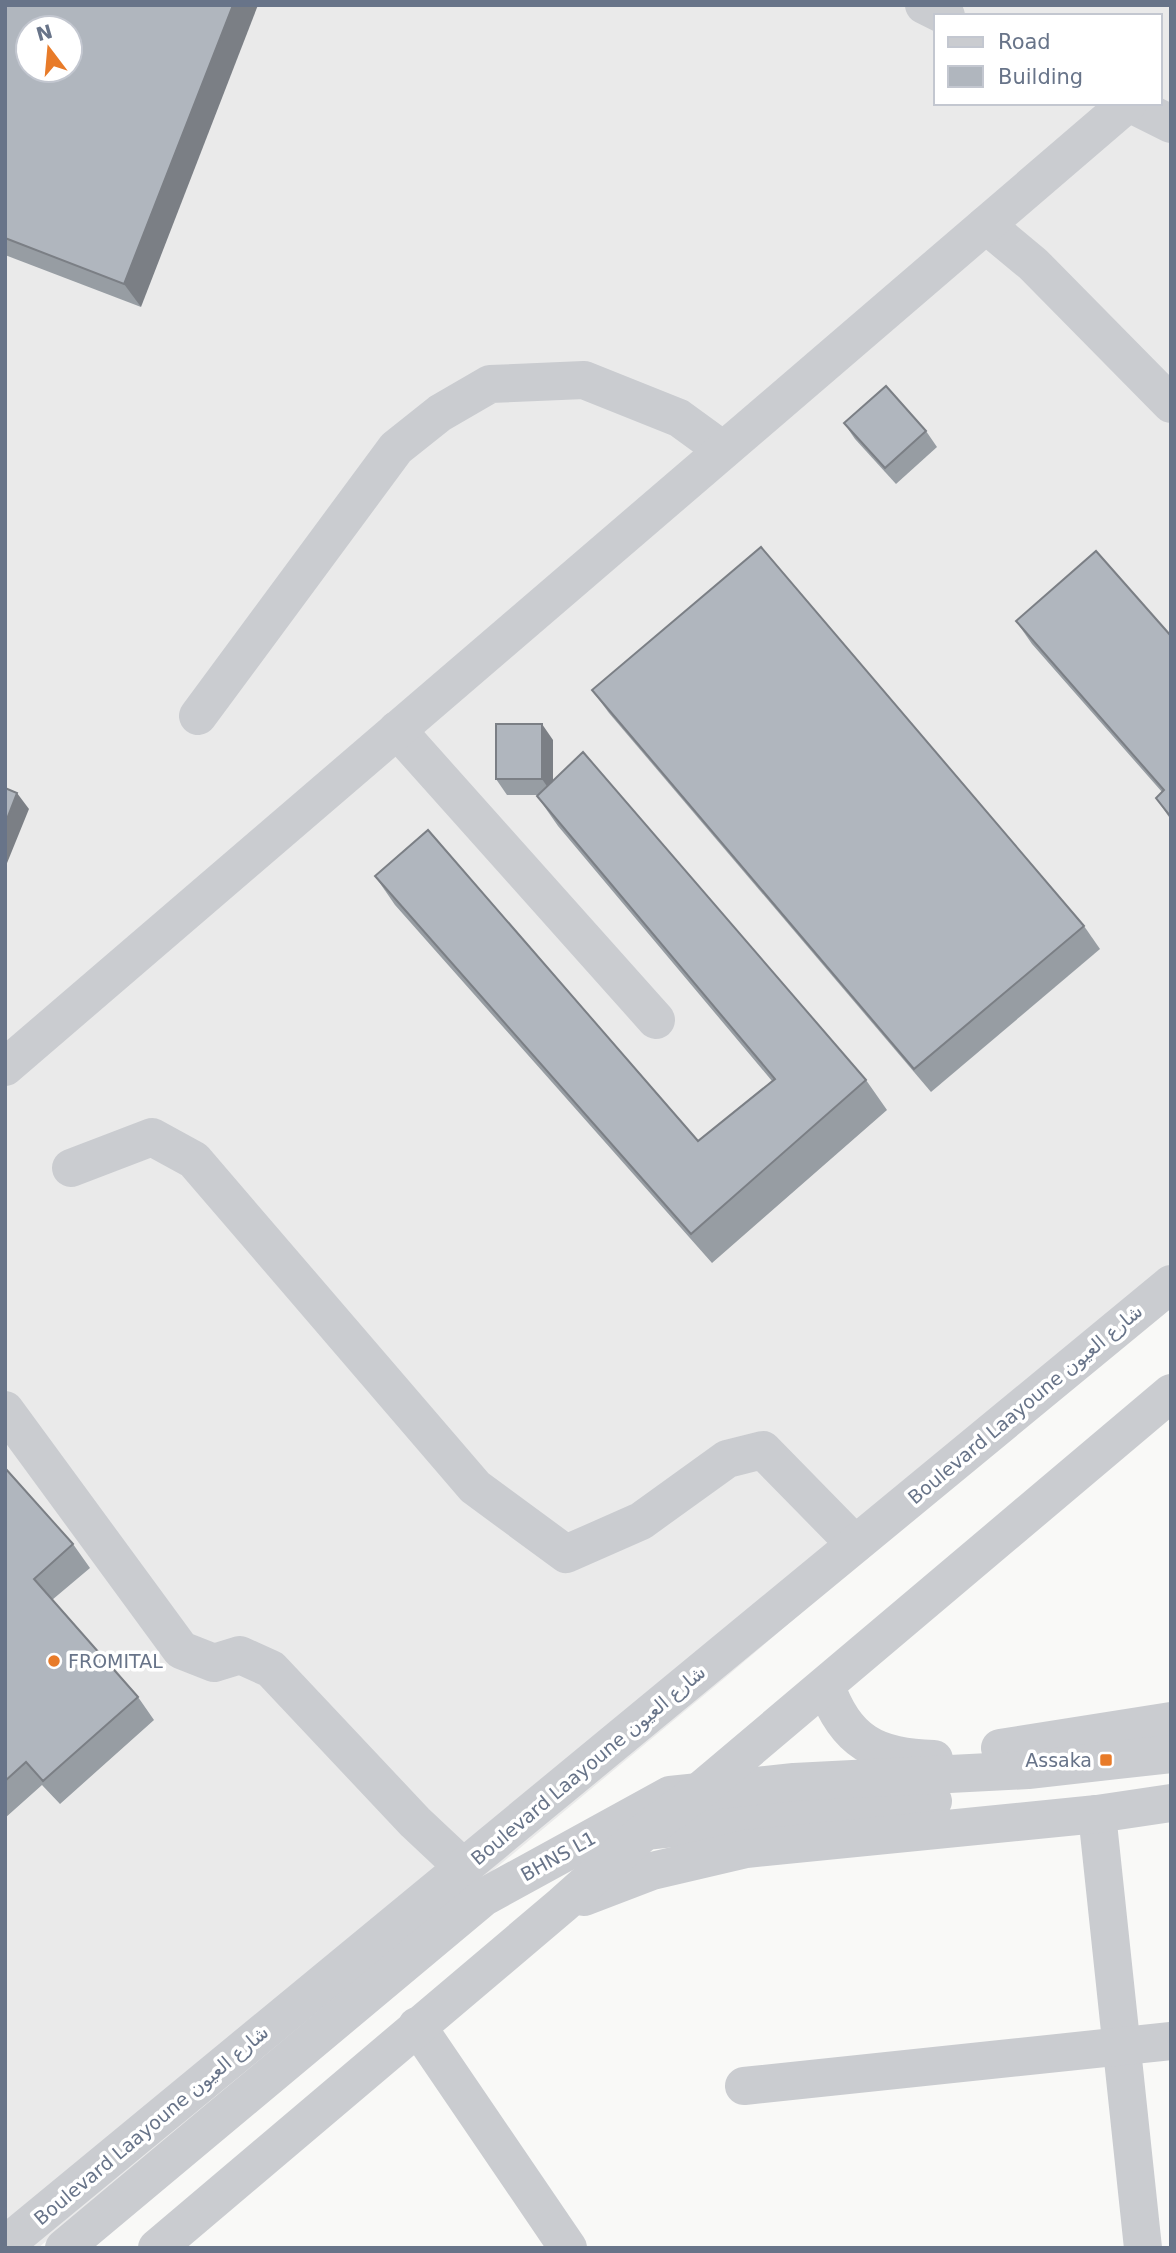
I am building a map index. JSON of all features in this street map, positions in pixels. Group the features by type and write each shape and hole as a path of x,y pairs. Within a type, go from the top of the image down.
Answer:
{"street":[{"path":"924,5 942,14"},
{"path":"10,1054 397,730 1126,105"},
{"path":"1132,105 1171,124"},
{"path":"986,225 1033,264 1171,404"},
{"path":"198,716 396,448 440,413 490,384 584,380 679,418 723,450"},
{"path":"397,730 656,1020"},
{"path":"71,1168 152,1138 194,1160 475,1487 566,1554 641,1521 727,1459 763,1450 855,1544"},
{"name":"Boulevard Laayoune شارع العيون","path":"5,2245 1171,1284"},
{"path":"157,2248 562,1905 645,1831 701,1790 826,1686 1171,1393"},
{"path":"5,1410 181,1650 214,1663 240,1656 271,1669 415,1822 464,1868"},
{"path":"826,1686 834,1709 847,1729 865,1744 887,1754 910,1758 933,1759 1171,1721"},
{"name":"BHNS L1","path":"64,2248 484,1897 670,1795 701,1790 1028,1770 1171,1754"},
{"name":"BHNS L1","path":"80,2248 495,1900 645,1831 941,1800 1040,1793 1171,1775"},
{"path":"562,1905 652,1871 746,1849 1097,1814 1171,1803"},
{"path":"1097,1814 1143,2248"},
{"path":"417,2026 568,2248"},
{"path":"744,2086 1171,2041"}],"shaded area":[{"path":"5,5 1171,5 1171,1298 726,1677 38,2248 5,2248"}],"building":[{"path":"5,5 233,5 124,284 5,238"},
{"path":"886,386 926,431 885,468 844,423"},
{"path":"761,547 1084,926 914,1069 592,690"},
{"path":"1096,551 1171,636 1171,817 1156,798 1164,790 1016,621"},
{"path":"496,724 542,724 542,779 496,779"},
{"path":"583,752 866,1080 691,1234 375,876 428,830 698,1141 775,1079 537,796"},
{"path":"5,788 17,793 5,824"},
{"name":"FROMITAL","path":"5,1468 73,1544 34,1579 138,1697 43,1781 26,1762 5,1781"}],"place":[{"name":"FROMITAL","path":"54,1661"},
{"name":"Assaka","path":"1106,1760"}]}
